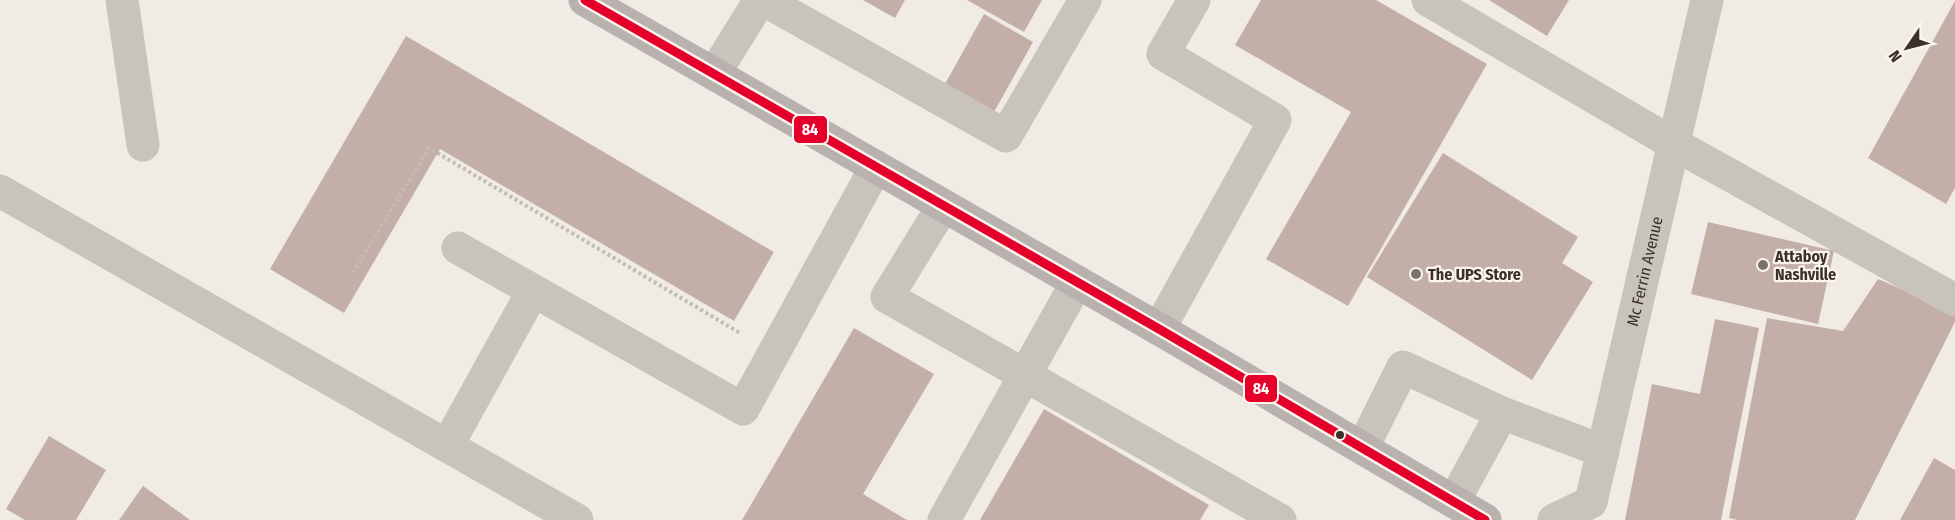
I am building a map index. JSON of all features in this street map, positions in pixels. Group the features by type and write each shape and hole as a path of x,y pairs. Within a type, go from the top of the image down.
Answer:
{"main road":[{"path":"585,0 1159,329 1485,520"}],"street":[{"path":"122,0 143,145"},
{"path":"714,74 762,0 1006,136 1085,0"},
{"path":"1159,329 1275,120 1163,54 1194,0"},
{"path":"1428,0 1674,144 1955,300"},
{"name":"Mc Ferrin Avenue","path":"1554,520 1591,502 1707,0"},
{"path":"458,248 743,409 876,167"},
{"path":"0,191 577,520"},
{"path":"943,206 887,297 1280,520"},
{"path":"944,520 1077,282"},
{"path":"447,446 533,291"},
{"path":"1363,447 1404,367 1502,413 1603,451"},
{"path":"1454,501 1502,413"}],"path":[{"path":"352,273 429,147 749,338"}],"building":[{"path":"863,0 905,0 895,18"},
{"path":"967,0 1042,0 1024,32"},
{"path":"1261,0 1376,0 1487,64 1348,306 1266,259 1351,112 1235,45"},
{"path":"1489,0 1569,0 1547,36"},
{"path":"1955,1 1955,188 1946,204 1868,158"},
{"path":"984,14 1033,42 994,112 945,84"},
{"path":"406,36 774,252 734,321 440,149 344,313 270,269"},
{"path":"1443,153 1578,237 1562,263 1593,282 1532,380 1367,277"},
{"path":"1708,222 1834,251 1818,324 1691,294"},
{"path":"1878,279 1955,312 1955,322 1855,520 1738,520 1729,518 1767,318 1843,331"},
{"path":"1715,319 1759,328 1721,520 1625,520 1652,384 1700,394"},
{"path":"854,328 934,374 863,494 907,520 742,520"},
{"path":"1044,409 1209,505 1200,520 980,520"},
{"path":"49,436 106,470 76,520 25,520 6,509"},
{"path":"1934,458 1955,470 1955,520 1900,520"},
{"path":"143,486 190,520 119,520"}],"transit line":[{"name":"84","path":"585,0 1159,329 1485,520"}],"place":[{"name":"Attaboy Nashville","path":"1763,265"},
{"name":"The UPS Store","path":"1416,274"}]}
